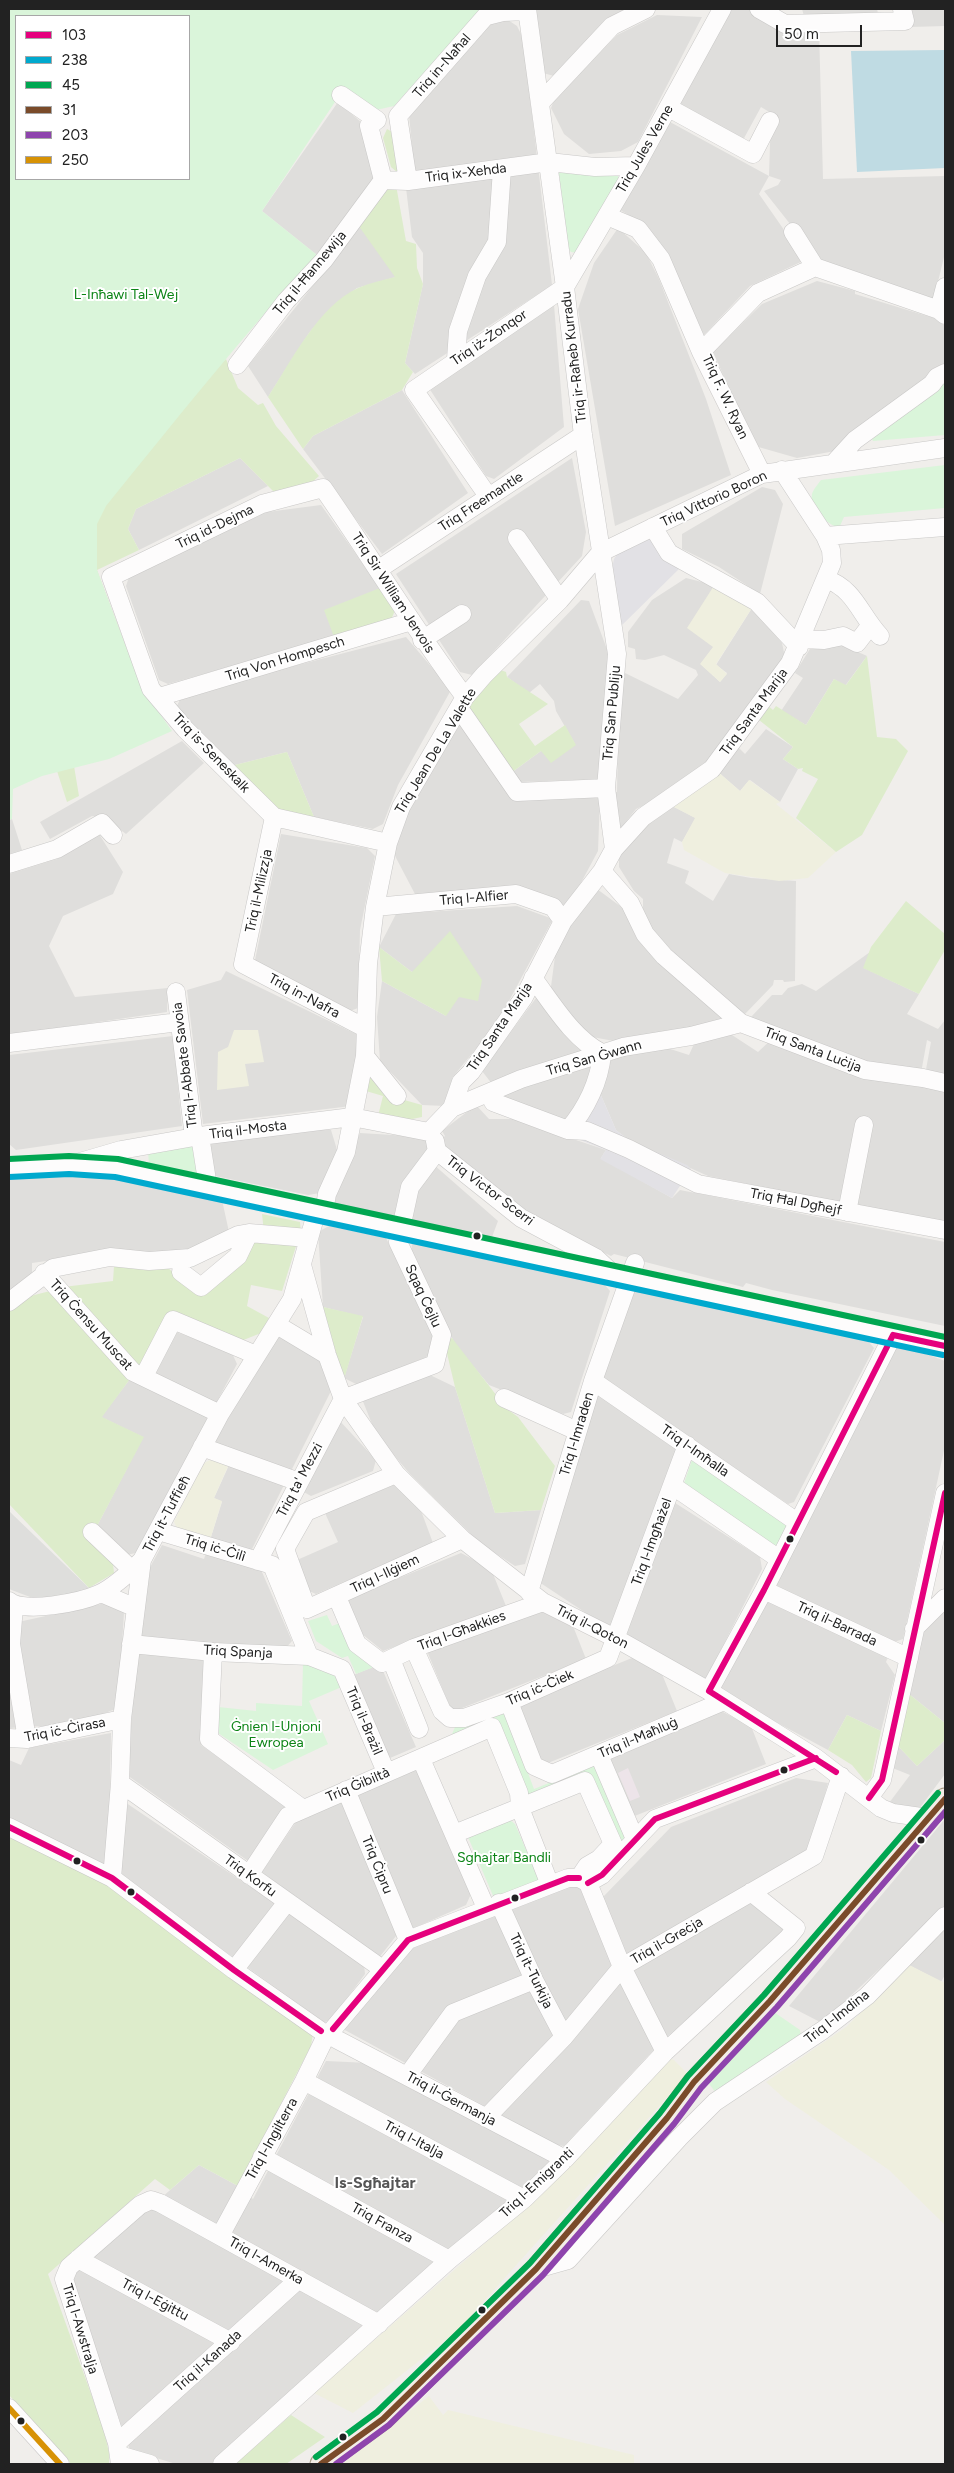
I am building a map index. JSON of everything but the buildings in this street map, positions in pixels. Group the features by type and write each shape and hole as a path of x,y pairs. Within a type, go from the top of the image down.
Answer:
{"main road":[{"path":"321,2464 383,2419 536,2269 667,2118 694,2082 770,2001 945,1799"}],"street":[{"path":"540,103 612,26 646,9"},
{"name":"Triq Jules Verne","path":"565,287 669,108 719,9"},
{"path":"759,9 785,24 893,13"},
{"name":"Triq ir-Raħeb Kurradu","path":"527,10 600,553"},
{"name":"Triq in-Naħal","path":"398,116 489,12 527,10"},
{"path":"341,94 377,120"},
{"path":"669,108 754,154 770,121"},
{"path":"383,180 369,126 377,120 398,116 408,181"},
{"path":"548,162 595,167 636,166"},
{"name":"Triq ix-Xehda","path":"383,180 408,181 548,162"},
{"path":"456,359 458,331 477,276 497,242 502,169"},
{"name":"Triq il-Ħannewija","path":"237,365 286,301 324,260 383,180"},
{"path":"607,216 638,229 661,259 701,352"},
{"path":"793,232 815,267 942,313 945,287"},
{"name":"Triq F. W. Ryan","path":"762,474 701,352 758,293 815,267"},
{"name":"Triq iż-Żonqor","path":"488,496 414,390 456,359 565,287"},
{"path":"832,464 854,440 932,384 937,377 945,372"},
{"name":"Triq Freemantle","path":"379,569 488,496 583,436"},
{"name":"Triq Vittorio Boron","path":"600,553 762,474 945,448"},
{"name":"Triq Santa Marija","path":"614,849 644,816 712,770 790,663 800,643 832,563 831,550 825,536 782,470"},
{"name":"Triq Sir William Jervois","path":"323,488 379,569 517,792 606,788"},
{"name":"Triq id-Dejma","path":"111,577 262,504 323,488"},
{"path":"653,527 669,553 744,593 800,643 843,636 857,643 875,631 849,591 826,579"},
{"path":"825,536 945,527"},
{"path":"517,538 560,600"},
{"name":"Triq Jean De La Valette","path":"320,1211 346,1152 365,1056 368,964 375,907 388,843 401,806 462,702 484,675 560,600 600,553"},
{"name":"Triq San Publiju","path":"600,553 617,654 606,788 614,849"},
{"name":"Triq is-Seneskalk","path":"111,577 151,689 184,729 274,817"},
{"path":"422,640 462,614"},
{"name":"Triq Von Hompesch","path":"159,697 412,622"},
{"path":"274,817 388,843"},
{"name":"Triq il-Milizzja","path":"243,964 274,817"},
{"path":"9,864 57,849 102,823 113,835"},
{"path":"614,849 602,870 630,903 645,934 664,956 741,1023"},
{"name":"Triq Santa Marija","path":"429,1132 452,1108 461,1082 471,1072 524,997 562,921 602,870"},
{"name":"Triq l-Alfier","path":"375,907 516,894 553,907 562,921"},
{"name":"Triq in-Nafra","path":"243,964 365,1028"},
{"path":"533,978 568,1024 593,1049 602,1053 601,1069 595,1085 568,1130"},
{"name":"Triq l-Abbate Savoia","path":"176,992 197,1137 208,1187"},
{"path":"9,1043 179,1022"},
{"name":"Triq San Ġwann","path":"452,1108 521,1080 602,1053 623,1047 691,1036 741,1023"},
{"name":"Triq Santa Luċija","path":"741,1023 865,1070 923,1078 945,1084"},
{"path":"365,1056 397,1096"},
{"name":"Triq Ħal Dgħejf","path":"490,1093 493,1102 568,1130 587,1131 630,1149 698,1184 945,1230"},
{"name":"Triq il-Mosta","path":"69,1165 121,1150 197,1137 352,1117 429,1132"},
{"path":"847,1212 864,1125"},
{"name":"Triq Victor Scerri","path":"429,1132 436,1144 437,1151 521,1218 596,1258 626,1271"},
{"name":"Sqaq Ċejlu","path":"343,1399 435,1364 442,1336 398,1242 410,1187 437,1151"},
{"path":"9,1168 69,1165 116,1168 400,1228 626,1271 945,1346"},
{"name":"Triq it-Tuffieħ","path":"112,1878 120,1783 122,1719 136,1608 137,1565 158,1531 220,1414 292,1299 308,1238 320,1211"},
{"path":"9,1302 44,1273 53,1268 110,1257 149,1261 190,1258 238,1235 249,1233 308,1238"},
{"path":"181,1272 201,1287 238,1256 249,1233"},
{"name":"Triq il-Qoton","path":"302,1265 327,1355 343,1399 396,1474 462,1538 536,1597 709,1690 816,1758 881,1808 893,1813 928,1818"},
{"name":"Triq l-Imraden","path":"536,1597 577,1431 626,1271"},
{"name":"Triq Ċensu Muscat","path":"44,1273 133,1372 220,1414"},
{"path":"144,1376 173,1320 256,1355"},
{"path":"277,1325 327,1355"},
{"path":"709,1690 764,1590 893,1335"},
{"name":"Triq l-Imħalla","path":"593,1381 797,1522"},
{"path":"504,1398 577,1431"},
{"name":"Triq ta' Mezzi","path":"265,1563 298,1482 343,1399"},
{"name":"Triq l-Imgħażel","path":"617,1639 686,1445"},
{"path":"202,1446 298,1482"},
{"name":"Triq l-Ilġiem","path":"396,1474 306,1512 285,1549 307,1609 337,1597 462,1538"},
{"path":"673,1486 779,1559"},
{"path":"869,1798 882,1780 945,1493"},
{"name":"Triq iċ-Ċilì","path":"158,1531 265,1563"},
{"path":"27,1739 11,1644 12,1603 33,1608 101,1593 137,1565 92,1532"},
{"path":"265,1563 309,1656"},
{"name":"Triq il-Barrada","path":"764,1590 909,1658"},
{"path":"101,1593 136,1608"},
{"path":"337,1597 357,1644 387,1661 420,1729"},
{"name":"Triq l-Għakkies","path":"387,1661 536,1597"},
{"path":"914,1630 945,1598"},
{"name":"Triq iċ-Ċiek","path":"414,1648 442,1711 450,1718 464,1718 509,1702 608,1658 617,1639"},
{"name":"Triq Spanja","path":"131,1644 213,1652 309,1656 342,1669"},
{"path":"213,1652 209,1739 303,1809"},
{"name":"Triq il-Brażil","path":"342,1669 386,1772"},
{"name":"Triq il-Maħluġ","path":"509,1702 534,1766 552,1774 724,1700"},
{"name":"Triq iċ-Ċirasa","path":"9,1738 27,1739 122,1719"},
{"name":"Triq Ġibiltà","path":"249,1875 288,1816 492,1727 518,1793 520,1808"},
{"path":"599,1755 635,1839"},
{"path":"584,1880 602,1875 656,1819 816,1758"},
{"name":"Triq it-Turkija","path":"421,1759 454,1834 564,2037"},
{"name":"Triq il-Greċja","path":"486,2118 564,2037 622,1967 814,1856 841,1776"},
{"path":"454,1834 585,1781 613,1844 599,1859 587,1866 584,1880 622,1967 665,2052"},
{"name":"Triq Korfu","path":"120,1783 381,1968"},
{"name":"Triq Ċipru","path":"346,1790 408,1940"},
{"path":"520,1808 550,1885"},
{"name":"Triq il-Ġermanja","path":"9,1827 112,1878 234,1970 328,2035 565,2159"},
{"name":"Triq l-Ingilterra","path":"220,2236 328,2035 381,1968 408,1940 568,1878 584,1880"},
{"name":"Triq l-Emigranti","path":"222,2464 449,2260 524,2199 565,2159 665,2052 788,1938 796,1928 751,1892"},
{"path":"234,1970 287,1902"},
{"name":"Triq l-Imdina","path":"536,2269 568,2260 679,2138 715,2102 824,2030 867,1996 945,1916"},
{"path":"407,2076 453,2013 534,1980"},
{"name":"Triq l-Italja","path":"304,2081 524,2199"},
{"path":"694,2082 699,2094 715,2102"},
{"name":"Triq l-Imdina","path":"667,2118 715,2102"},
{"name":"Triq Franza","path":"262,2157 449,2260"},
{"name":"Triq l-Amerka","path":"151,2200 160,2203 379,2324"},
{"name":"Triq l-Awstralja","path":"119,2454 65,2286 65,2273 78,2259 140,2205 151,2200"},
{"name":"Triq l-Eġittu","path":"78,2259 231,2342"},
{"name":"Triq il-Kanada","path":"119,2454 231,2342 299,2279"},
{"path":"9,2408 60,2464"},
{"path":"119,2454 150,2464"}],"shaded area":[{"path":"536,9 626,9 605,20 554,76 543,73"},
{"path":"730,9 750,9 819,29 823,179 945,176 945,253 933,302 821,263 764,191 778,185 781,180 769,176 771,113 761,107 743,140 678,106"},
{"path":"802,9 877,9 878,13 804,16"},
{"path":"906,9 945,9 945,26 910,27"},
{"path":"657,15 702,17 638,142 621,151 589,154 564,134 551,108 554,100 617,35"},
{"path":"493,18 505,18 517,26 523,38 552,285 415,374 405,363 423,284 423,253 412,237 406,188 416,187 409,115"},
{"path":"338,102 362,123 396,277 357,288 328,311 309,333 268,397 248,366 346,245 336,231 317,255 262,211"},
{"path":"670,122 769,176 759,194 805,260 750,286 704,335 670,263 645,225 620,210"},
{"path":"618,228 646,253 659,279 706,399 731,475 615,526 578,309 594,263"},
{"path":"817,281 855,291 855,294 937,319 945,326 945,367 835,451 797,458 755,446 713,352 762,304"},
{"path":"554,305 564,427 494,479 486,476 429,388"},
{"path":"402,390 468,493 382,554 303,449 313,436"},
{"path":"240,458 268,486 139,550 128,529 136,509"},
{"path":"572,458 586,532 582,556 472,675 460,672 396,574"},
{"path":"762,487 775,490 783,504 760,594 719,567 682,549 682,534"},
{"path":"321,505 380,588 334,637 168,684 159,680 126,586 129,577 267,512"},
{"path":"652,537 664,554 679,569 617,630 610,579 614,559 620,549"},
{"path":"686,578 714,585 713,648 701,664 720,682 727,673 716,665 752,608 782,643 786,662 711,765 672,793 636,809 620,829 612,792 617,792 618,734 623,672 678,699 698,675 696,670 664,655 645,660 636,659 635,649 628,647 628,632 652,600"},
{"path":"581,600 589,601 608,652 602,779 520,782 511,773 541,751 575,744 556,711 554,701 540,684 529,693 507,677"},
{"path":"406,637 451,690 398,785 383,824 373,829 314,817 287,752 231,766 176,708 182,695"},
{"path":"813,644 840,644 867,656 845,686 834,679 806,725 781,711 803,678 795,673"},
{"path":"462,721 515,799 600,797 598,851 568,907 528,891 416,896 394,854 407,809"},
{"path":"766,729 793,747 783,759 798,769 780,802 750,780 740,791 717,771 737,746 745,754"},
{"path":"182,741 204,763 126,834 105,818 92,816 50,839 40,822"},
{"path":"674,807 696,818 682,842 674,838 667,863 689,871 685,883 713,901 729,874 751,878 796,881 795,981 784,982 783,980 774,980 773,985 745,1014 724,999 649,932 643,914 643,899 634,891 619,867 619,853 647,819"},
{"path":"12,819 22,850 9,854 9,820"},
{"path":"99,834 123,872 113,894 63,916 49,946 75,997 168,988 167,1012 9,1035 9,874 57,859"},
{"path":"281,834 367,848 375,856 360,930 358,1008 350,1011 259,966 255,960"},
{"path":"597,889 624,909 726,1018 689,1032 619,1042 587,1036 550,994 556,949 576,906"},
{"path":"517,906 553,919 489,1038 484,1039 452,1078 456,1081 445,1106 422,1105 380,1061 377,1017 382,981 446,1016 412,972 379,947 396,914"},
{"path":"870,952 864,968 919,994 907,1014 938,1029 945,1020 945,1078 925,1075 931,1042 927,1040 921,1073 840,1060 767,1027 751,1017 772,995 782,995 788,988 802,984 816,991"},
{"path":"226,971 360,1036 351,1106 203,1124 187,990 221,980"},
{"path":"539,994 597,1072 565,1127 506,1102 482,1071"},
{"path":"712,1032 732,1035 758,1052 774,1037 945,1089 945,1223 708,1176 630,1141 616,1130 600,1093 608,1063 625,1051 661,1046 689,1055 694,1044"},
{"path":"173,1036 182,1126 16,1150 9,1144 9,1055"},
{"path":"600,1093 616,1130 630,1141 687,1165 691,1169 672,1198 600,1159 606,1150 565,1134"},
{"path":"476,1105 489,1119 513,1119 606,1150 601,1158 672,1198 680,1190 945,1242 945,1326 746,1283 743,1287 614,1254 611,1256 536,1220 438,1143 445,1136 442,1131"},
{"path":"314,1128 331,1130 338,1153 320,1193 308,1195 210,1175 208,1143"},
{"path":"360,1133 425,1137 431,1147 425,1157 498,1221 492,1237 340,1209 331,1197"},
{"path":"48,1175 109,1177 222,1200 229,1232 194,1251 150,1258 110,1252 32,1263 32,1276 9,1297 9,1179"},
{"path":"329,1226 386,1238 436,1338 431,1355 358,1385 344,1378 363,1317 323,1307 318,1232"},
{"path":"412,1242 604,1284 610,1291 571,1412 563,1414 489,1385 456,1346 411,1257"},
{"path":"637,1289 862,1334 874,1348 794,1502 788,1504 684,1435 661,1494 760,1557 762,1569 706,1679 598,1621 539,1582 628,1293"},
{"path":"176,1332 232,1353 237,1364 136,1553 126,1555 96,1528 143,1437 101,1417 130,1379"},
{"path":"278,1334 318,1357 331,1391 252,1549 292,1641 285,1649 142,1637 139,1626 141,1584 162,1545 204,1559 222,1502 214,1498 235,1452 213,1442"},
{"path":"902,1345 945,1361 945,1446 903,1639 894,1642 886,1662 895,1675 881,1731 847,1715 828,1750 718,1691 891,1349"},
{"path":"430,1375 455,1387 495,1513 541,1510 525,1564 515,1566 480,1543 410,1474 376,1434 362,1399"},
{"path":"339,1420 376,1460 373,1471 311,1496 302,1491"},
{"path":"394,1485 420,1508 433,1543 316,1594 309,1591 297,1560 338,1542 325,1513"},
{"path":"9,1511 89,1588 72,1596 38,1600 9,1589"},
{"path":"461,1553 491,1569 506,1606 383,1651 362,1634 347,1599"},
{"path":"110,1602 124,1613 118,1708 77,1724 9,1728 9,1624"},
{"path":"540,1606 571,1621 586,1659 452,1712 427,1651"},
{"path":"945,1607 945,1723 909,1694 921,1634"},
{"path":"137,1653 206,1660 201,1745 286,1806 248,1861 127,1775"},
{"path":"632,1658 662,1674 677,1711 543,1765 518,1704"},
{"path":"380,1664 416,1747 390,1758 385,1756 351,1676"},
{"path":"721,1711 751,1726 766,1764 632,1817 607,1756"},
{"path":"111,1733 110,1792 364,1964 365,1974 330,2021 324,2022 112,1871 9,1821 9,1760 21,1765 29,1748"},
{"path":"945,1740 945,1774 916,1813 886,1807 910,1775 890,1767 896,1744 917,1766"},
{"path":"628,1768 640,1797 630,1801 618,1773"},
{"path":"411,1769 419,1772 471,1894 466,1905 396,1936 378,1959 262,1872 298,1819"},
{"path":"796,1778 828,1783 809,1851 739,1890 787,1930 660,2043 564,2146 556,2145 343,2029 408,1949 572,1884 604,1896 671,1827"},
{"path":"945,1819 945,1907 822,2023 789,2006"},
{"path":"945,1927 945,1975 941,1982 909,1965"},
{"path":"326,2061 369,2063 554,2162 211,2464 176,2464 130,2450 70,2277 199,2165 238,2186 253,2199"}],"green space":[{"name":"L-Inħawi Tal-Wej","path":"9,9 481,9 394,106 376,110 345,87 262,211 317,255 236,347 184,410 106,506 97,524 97,570 141,687 172,731 109,759 42,776 13,789 12,819 9,820"},
{"path":"387,129 394,133 398,173 391,167 383,138"},
{"path":"558,166 616,173 621,181 579,253 571,252 568,248"},
{"path":"396,185 406,241 416,244 417,268 423,284 405,363 413,372 402,390 313,436 303,449 268,397 307,336 331,307 344,296 358,288 395,277 358,225 384,187"},
{"path":"226,359 238,388 258,405 263,403 276,426 319,476 308,486 276,494 240,458 136,509 128,529 139,550 97,570 141,687 9,521"},
{"path":"945,383 945,435 873,441 872,439"},
{"path":"945,465 945,508 844,517 839,528 824,519 813,505 812,494 821,480"},
{"path":"717,581 752,608 716,664 727,674 720,682 700,664 713,647 687,628"},
{"path":"380,588 396,608 391,620 334,637 324,610"},
{"path":"867,656 877,737 896,739 908,751 862,835 836,852 796,818 818,779 802,771 803,768 798,769 783,759 793,747 754,716 765,703 773,710 776,706 806,725 834,679 846,685"},
{"path":"498,669 506,672 507,677 548,704 519,724 535,746 565,725 576,745 551,763 541,751 511,773 467,709"},
{"path":"287,752 314,817 278,809 231,766"},
{"path":"74,766 79,796 67,802 57,771"},
{"path":"717,771 740,791 749,780 780,802 776,804 836,852 808,878 779,881 725,873 684,850 682,842 695,818 674,807 675,800"},
{"path":"906,901 945,934 945,950 919,994 863,968 871,947"},
{"path":"450,931 482,980 478,1001 459,997 446,1016 382,981 379,947 412,972"},
{"path":"234,1030 258,1030 264,1062 245,1064 249,1086 217,1090 218,1052 228,1047"},
{"path":"369,1072 390,1096 422,1105 422,1117 402,1121 378,1116 383,1096 366,1091"},
{"path":"198,1144 201,1176 149,1164 148,1152"},
{"path":"262,1214 300,1222 301,1233 264,1232"},
{"path":"254,1237 298,1240 282,1291 251,1285 247,1306 269,1318 261,1333 241,1341 169,1315 151,1352 138,1368 63,1287 113,1281 114,1266 163,1263 189,1288"},
{"path":"50,1291 130,1379 102,1417 144,1437 96,1528 90,1529 84,1536 113,1564 114,1573 89,1588 9,1504 9,1308 19,1299"},
{"path":"323,1307 363,1316 345,1376 340,1369"},
{"path":"452,1338 507,1409 518,1417 555,1466 541,1510 495,1513 455,1387 444,1341"},
{"path":"693,1457 792,1525 779,1552 683,1486"},
{"path":"210,1460 229,1464 214,1498 222,1501 210,1540 177,1528 174,1522 202,1464"},
{"path":"327,1615 332,1626 340,1623 379,1665 356,1674 348,1656 342,1658 316,1641 308,1621"},
{"name":"Ġnien l-Unjoni Ewropea","path":"303,1662 334,1671 344,1686 309,1701 328,1744 273,1770 218,1733 218,1707 256,1711 256,1703 302,1706"},
{"path":"909,1694 945,1723 945,1740 917,1766 896,1744"},
{"path":"505,1712 534,1789 596,1764 627,1835 618,1845 589,1776 529,1800 494,1723 450,1739 455,1727 463,1727"},
{"path":"847,1715 881,1731 871,1778 866,1782 852,1765 828,1750"},
{"name":"Sghajtar Bandli","path":"510,1820 515,1824 539,1880 494,1898 468,1837"},
{"path":"9,1835 111,1886 313,2033 311,2046 238,2186 199,2165 170,2190 155,2179 48,2274 104,2430 109,2453 109,2464 71,2464 9,2395"},
{"path":"909,1965 945,1983 945,2225 889,2170 785,2099 766,2082 846,2027"},
{"path":"771,2010 800,2030 801,2037 716,2093 707,2081"},
{"path":"668,2058 674,2060 688,2074 457,2331 353,2413 314,2393 533,2201"},
{"path":"429,2396 443,2415 448,2410 634,2455 634,2464 342,2464"},
{"path":"291,2415 325,2437 286,2464 235,2464"}],"water":[{"path":"945,50 945,168 857,172 851,51"}],"transit line":[{"name":"45","path":"9,1159 69,1156 118,1159 945,1337"},
{"name":"238","path":"9,1177 69,1174 115,1177 943,1355"},
{"name":"103","path":"893,1335 945,1346"},
{"name":"103","path":"709,1691 764,1590 893,1335"},
{"name":"103","path":"869,1798 882,1780 945,1493"},
{"name":"103","path":"709,1691 836,1772"},
{"name":"103","path":"588,1883 602,1875 655,1819 816,1758"},
{"name":"45","path":"316,2457 377,2412 530,2263 660,2113 688,2076 764,1995 938,1793"},
{"name":"31","path":"321,2464 383,2419 536,2269 667,2118 694,2082 770,2001 945,1799"},
{"name":"203","path":"336,2464 389,2425 543,2275 674,2124 701,2088 777,2007 945,1812"},
{"name":"103","path":"9,1827 112,1878 234,1970 321,2031"},
{"name":"103","path":"333,2029 408,1940 568,1878 579,1878"},
{"name":"250","path":"9,2408 60,2464"}],"district":[{"name":"Is-Sgħajtar","path":"375,2183"}]}
